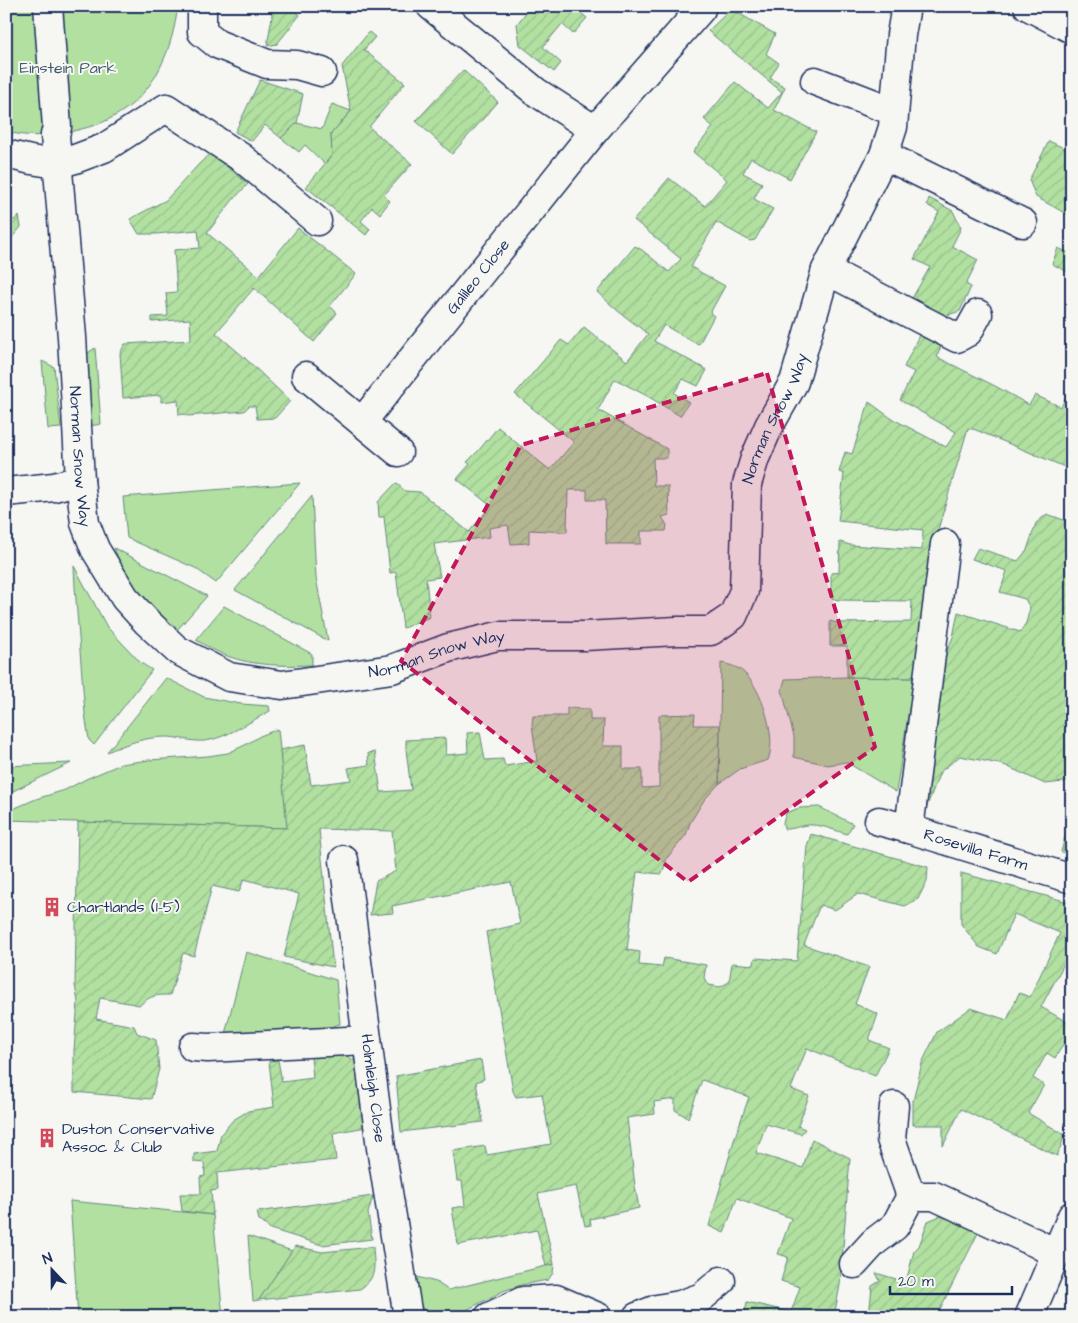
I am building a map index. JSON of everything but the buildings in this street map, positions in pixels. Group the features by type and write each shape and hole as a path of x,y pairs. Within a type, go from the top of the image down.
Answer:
{"street":[{"name":"Norman Snow Way","path":"48,6 57,127 55,135 57,164 72,337 80,480 85,523 95,549 124,598 178,650 229,677 282,685 392,669 448,648 498,636 585,636 711,631 733,616 744,590 747,484 755,458 769,426 794,382 826,270 884,155 893,127 901,35 906,6"},
{"path":"202,6 202,32 217,44 267,64 297,65 322,72"},
{"path":"431,6 536,92 595,130"},
{"path":"1028,6 1072,29"},
{"name":"Galileo Close","path":"362,422 595,130 701,9"},
{"path":"815,81 894,111"},
{"path":"6,154 57,164 75,159 104,148 166,108 242,158 317,221"},
{"path":"884,155 1023,223"},
{"path":"826,270 957,338 968,332 978,314"},
{"path":"306,376 398,452"},
{"path":"6,492 54,487 80,480"},
{"path":"909,829 945,544"},
{"name":"Rosevilla Farm","path":"879,821 1072,879"},
{"name":"Holmleigh Close","path":"344,860 381,1148 408,1317"},
{"path":"192,1047 208,1048 367,1040"},
{"path":"854,1264 874,1242 895,1226 910,1196 891,1139 894,1106"},
{"path":"910,1196 934,1196 1056,1254"},
{"path":"1029,1317 1072,1216"},
{"path":"637,1317 656,1309 680,1305 702,1297 721,1281"},
{"path":"489,1317 523,1301 556,1299 598,1317"}],"highlighted area":[{"path":"767,373 875,747 688,882 401,661 521,445"}],"green space":[{"name":"Einstein Park","path":"6,6 178,6 166,55 159,70 140,97 128,108 98,124 70,132 38,136 21,135 6,131"},
{"path":"271,6 290,6 300,15 277,44 267,46 272,17"},
{"path":"531,6 572,6 587,18 573,34 562,24 543,47 561,63 554,72 520,45 517,24"},
{"path":"731,9 775,34 766,54 779,63 770,78 785,87 774,110 816,132 790,179 751,158 743,173 762,183 754,199 773,209 755,240 750,241 716,222 691,267 725,286 710,313 714,316 699,344 664,325 654,341 707,370 698,386 683,379 674,393 689,402 680,416 615,379 598,410 667,449 667,458 653,458 654,486 668,486 669,515 662,517 667,525 666,531 641,531 641,544 606,544 605,500 587,500 587,490 568,490 567,532 529,530 529,543 511,544 508,525 489,528 490,537 434,544 440,577 426,579 430,617 403,628 396,572 390,573 384,517 379,517 378,502 396,483 405,491 420,492 469,532 491,506 457,479 470,464 467,462 498,427 550,470 574,442 515,394 561,340 569,345 584,327 627,361 648,334 597,292 635,246 669,272 681,259 634,220 669,178 705,206 727,180 693,152 713,127 704,119 735,82 768,108 782,92 708,31"},
{"path":"369,32 375,37 364,50 405,83 369,127 412,164 384,195 390,201 380,214 372,207 361,221 370,229 366,235 306,187 332,155 331,134 351,111 342,66"},
{"path":"463,70 498,102 452,154 416,121"},
{"path":"260,80 303,94 297,123 281,138 265,125 252,141 235,132"},
{"path":"332,104 351,111 331,134 332,155 325,164 305,145 299,152 281,138 297,123 322,129"},
{"path":"1049,141 1072,152 1072,217 1036,197 1029,180"},
{"path":"211,153 248,184 207,233 259,276 298,228 356,274 330,306 337,313 314,342 254,288 216,333 290,401 275,418 257,419 255,406 249,406 244,411 188,416 184,414 179,415 178,400 161,402 161,395 123,398 120,353 125,344 191,340 190,319 152,322 152,317 168,316 166,293 177,292 174,250 200,248 198,230 139,234 130,219 166,200"},
{"path":"929,198 953,211 961,228 952,246 978,260 966,284 971,287 960,311 942,317 911,300 930,267 914,259 939,212 927,205"},
{"path":"19,216 21,227 6,242 6,217 14,220"},
{"path":"1058,248 1072,253 1072,274 1052,264"},
{"path":"919,335 941,346 937,357 1029,405 1035,395 1061,407 1072,385 1072,470 968,428 937,533 920,675 914,678 847,677 847,646 830,646 830,621 837,623 911,622 912,601 838,600 831,598 831,573 839,572 840,542 850,545 922,550 923,530 838,521 844,474 839,472 845,452 852,454 869,402 891,418 946,447 956,432 900,400 914,372 904,367"},
{"path":"95,348 101,424 90,426 85,355"},
{"path":"42,361 54,367 61,428 48,429"},
{"path":"300,483 216,583 195,568 127,538 123,497"},
{"path":"312,496 316,578 328,641 235,590"},
{"path":"1047,514 1072,523 1072,781 1045,784 1004,765 960,756 940,772 927,806 938,672 953,637 958,612 1020,632 1026,623 1030,608 1025,599 1000,592 1007,571 972,559 978,548 1018,561 1027,550 1036,523"},
{"path":"114,548 207,596 177,630 134,589 122,568"},
{"path":"74,566 107,627 141,663 152,670 94,745 89,740 85,714"},
{"path":"224,606 312,654 312,665 279,665 248,662 223,654 196,640"},
{"path":"721,663 739,669 754,685 767,717 771,741 768,760 740,769 719,784"},
{"path":"847,677 914,678 896,792 846,762 828,765 794,757 794,737 782,690 785,679"},
{"path":"166,678 204,697 241,704 269,706 270,711 212,740 199,741 158,737 128,744 107,752"},
{"path":"567,708 590,709 590,720 604,720 603,746 623,746 623,769 642,769 642,788 659,787 659,715 695,714 694,725 720,725 719,784 704,800 690,823 686,835 667,858 662,874 637,872 627,950 640,952 639,965 662,967 664,958 706,965 704,978 709,985 720,987 729,982 732,963 754,965 755,958 797,961 807,846 811,834 928,867 927,881 918,899 905,906 858,894 835,910 820,905 804,945 869,967 855,1004 878,1014 869,1040 889,1048 875,1076 807,1048 791,1089 809,1096 798,1126 805,1129 801,1134 766,1124 756,1153 803,1168 812,1139 850,1158 840,1285 834,1317 744,1317 747,1302 791,1312 800,1287 781,1281 788,1257 778,1254 791,1218 737,1198 724,1233 709,1226 735,1137 749,1097 702,1080 688,1118 675,1110 675,1099 654,1102 655,1114 627,1118 639,1208 590,1219 591,1225 585,1226 576,1186 538,1194 554,1264 546,1266 537,1230 458,1245 452,1208 465,1206 462,1181 457,1181 453,1151 485,1146 487,1155 551,1144 542,1094 516,1097 513,1091 486,932 520,924 511,882 392,906 393,913 370,915 376,881 396,871 392,831 319,829 333,967 284,957 299,894 244,879 239,892 212,886 194,956 183,953 170,995 154,996 140,1005 100,998 96,1019 134,1026 137,1033 156,1040 159,1069 151,1099 74,1092 74,1050 78,1002 75,985 78,822 287,828 280,750 305,745 311,785 351,780 348,768 369,765 368,753 375,752 381,792 411,790 406,740 445,738 446,755 468,753 467,733 480,732 485,760 503,759 505,766 537,761 532,724 533,716 567,716"},
{"path":"278,729 288,828 6,820 6,814 13,809 65,790 121,764 228,753"},
{"path":"71,763 13,791 6,794 6,766"},
{"path":"819,807 853,824 847,834 816,825 784,829 783,823 786,813 799,808"},
{"path":"1069,822 1072,826 1072,855 1061,852"},
{"path":"961,873 1072,903 1072,949 1041,1007 1072,1025 1072,1030 1055,1058 1047,1053 1033,1078 1044,1085 1028,1113 1065,1135 1057,1156 961,1109 943,1146 943,1125 913,1125 913,1101 922,1063 937,1032 971,1008 1007,1020 1019,993 1030,997 1060,933 1014,914 997,954 979,947 961,924"},
{"path":"246,952 336,980 340,1024 330,1027 225,1034"},
{"path":"342,1053 357,1062 366,1127 333,1133 336,1160 217,1173 218,1190 211,1191 213,1215 182,1211 180,1194 201,1194 200,1177 205,1176 204,1163 194,1162 194,1154 217,1151 221,1134 233,1120 248,1111 274,1107 269,1061 278,1060 282,1082 313,1078 311,1057"},
{"path":"481,1060 484,1079 476,1082 483,1122 401,1132 396,1076"},
{"path":"373,1196 368,1213 372,1239 322,1245 270,1229 259,1220 257,1212"},
{"path":"70,1201 213,1215 223,1317 78,1317"},
{"path":"940,1216 980,1229 936,1317 869,1317 872,1286 880,1281 876,1273 906,1282 914,1251 919,1246 928,1221"},
{"path":"248,1236 292,1251 259,1300 253,1301"},
{"path":"295,1246 322,1252 373,1247 374,1271 370,1280 360,1289 259,1300"},
{"path":"554,1264 553,1273 548,1280 521,1285 503,1291 453,1317 433,1317 425,1312 417,1300 413,1276 436,1282 448,1290"}],"place":[{"name":"Chartlands (1-5)","path":"52,907"},
{"name":"Duston Conservative Assoc & Club","path":"47,1138"}]}
